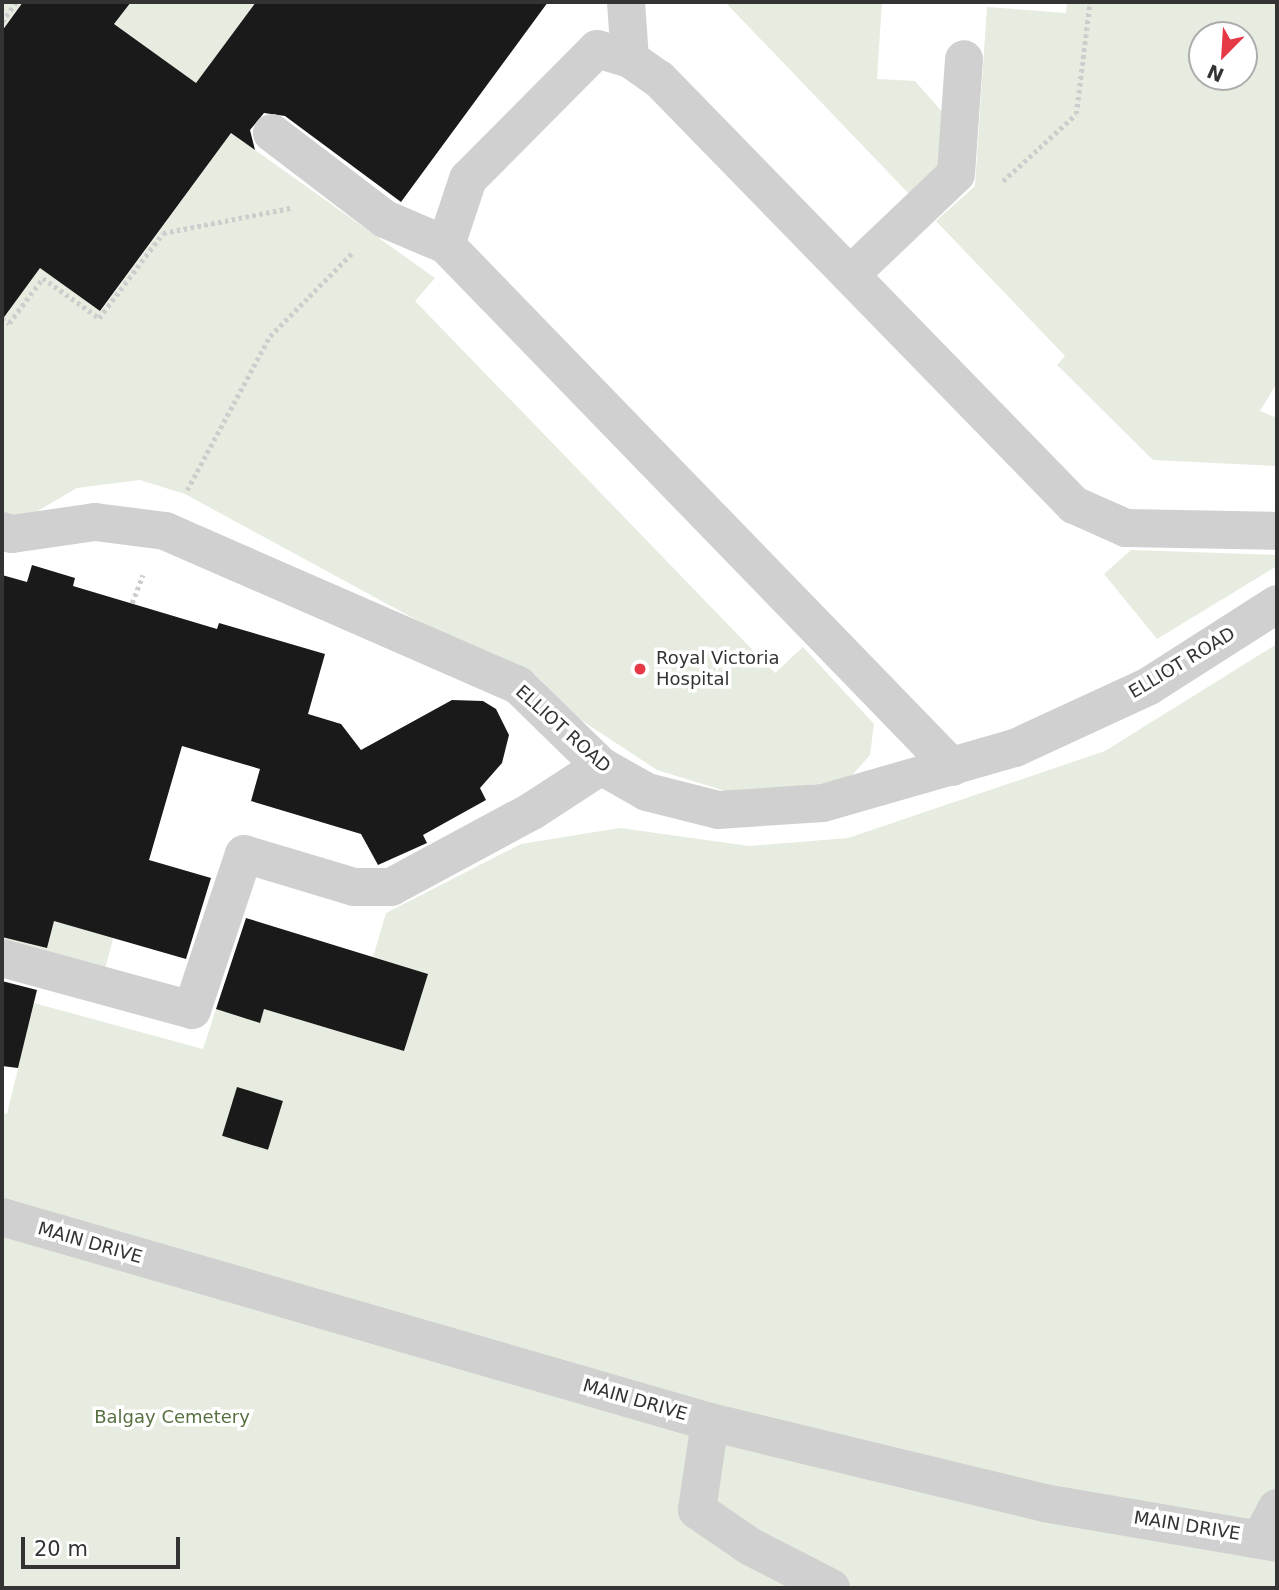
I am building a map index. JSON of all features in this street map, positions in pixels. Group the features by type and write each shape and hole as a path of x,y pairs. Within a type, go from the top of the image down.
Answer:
{"street":[{"path":"626,2 630,59"},
{"path":"446,245 468,179 514,131 597,49 630,59 659,79 1074,505 1126,528 1277,531"},
{"path":"850,275 956,174 964,60"},
{"path":"272,133 385,219 446,245 952,767"},
{"name":"ELLIOT ROAD","path":"2,531 12,534 95,522 165,531 519,686 601,766 647,792 718,810 823,803 1015,748 1149,686 1277,604"},
{"path":"2,958 192,1010 244,854 354,887 391,887 532,811 601,766"},
{"name":"MAIN DRIVE","path":"2,1217 710,1422 1044,1503 1272,1530"},
{"path":"710,1422 697,1510 751,1547 831,1588"}],"path":[{"path":"2,22 16,2"},
{"path":"2,318 9,323 43,278 99,318 163,233 354,195"},
{"path":"185,494 270,336 385,219"},
{"path":"132,603 145,571"}],"green space":[{"path":"2,2 23,2 2,31"},
{"path":"131,2 256,2 209,65 219,100 114,24"},
{"path":"725,2 882,2 877,79 915,81 945,115 942,167 910,195"},
{"path":"1067,2 1277,2 1277,383 1260,411 1277,418 1277,466 1153,460 1057,365 1065,356 936,221 975,186 987,7 1066,13"},
{"path":"231,133 435,278 415,301 775,673 803,647 874,724 870,755 847,781 732,793 657,770 575,716 531,671 444,635 185,494 140,480 77,488 22,520 2,514 2,311 7,314 40,268 101,311"},
{"path":"1131,550 1277,555 1277,566 1157,639 1104,574"},
{"name":"Balgay Cemetery","path":"1277,644 1277,1588 2,1588 2,1113 7,1114 34,1003 203,1049 216,1009 260,1022 264,1009 404,1051 427,974 373,957 386,913 521,844 620,828 749,846 848,838 1105,751"},
{"path":"2,895 116,928 105,969 2,941"}],"building":[{"path":"23,2 131,2 114,24 196,83 256,2 548,2 401,202 285,116 264,113 250,130 255,150 231,133 100,311 40,268 2,320 2,31"},
{"path":"32,565 75,578 73,586 217,629 219,623 325,654 308,714 341,724 361,750 452,700 483,701 496,709 509,735 502,763 480,788 486,800 423,835 427,843 378,865 361,834 251,801 260,769 182,746 149,860 211,878 186,959 54,921 47,948 2,937 2,575 27,582"},
{"path":"246,918 428,974 404,1051 264,1009 260,1023 216,1009"},
{"path":"2,981 37,990 18,1068 2,1066"},
{"path":"237,1087 283,1101 268,1150 222,1136"}],"place":[{"name":"Royal Victoria Hospital","path":"640,669"}]}
